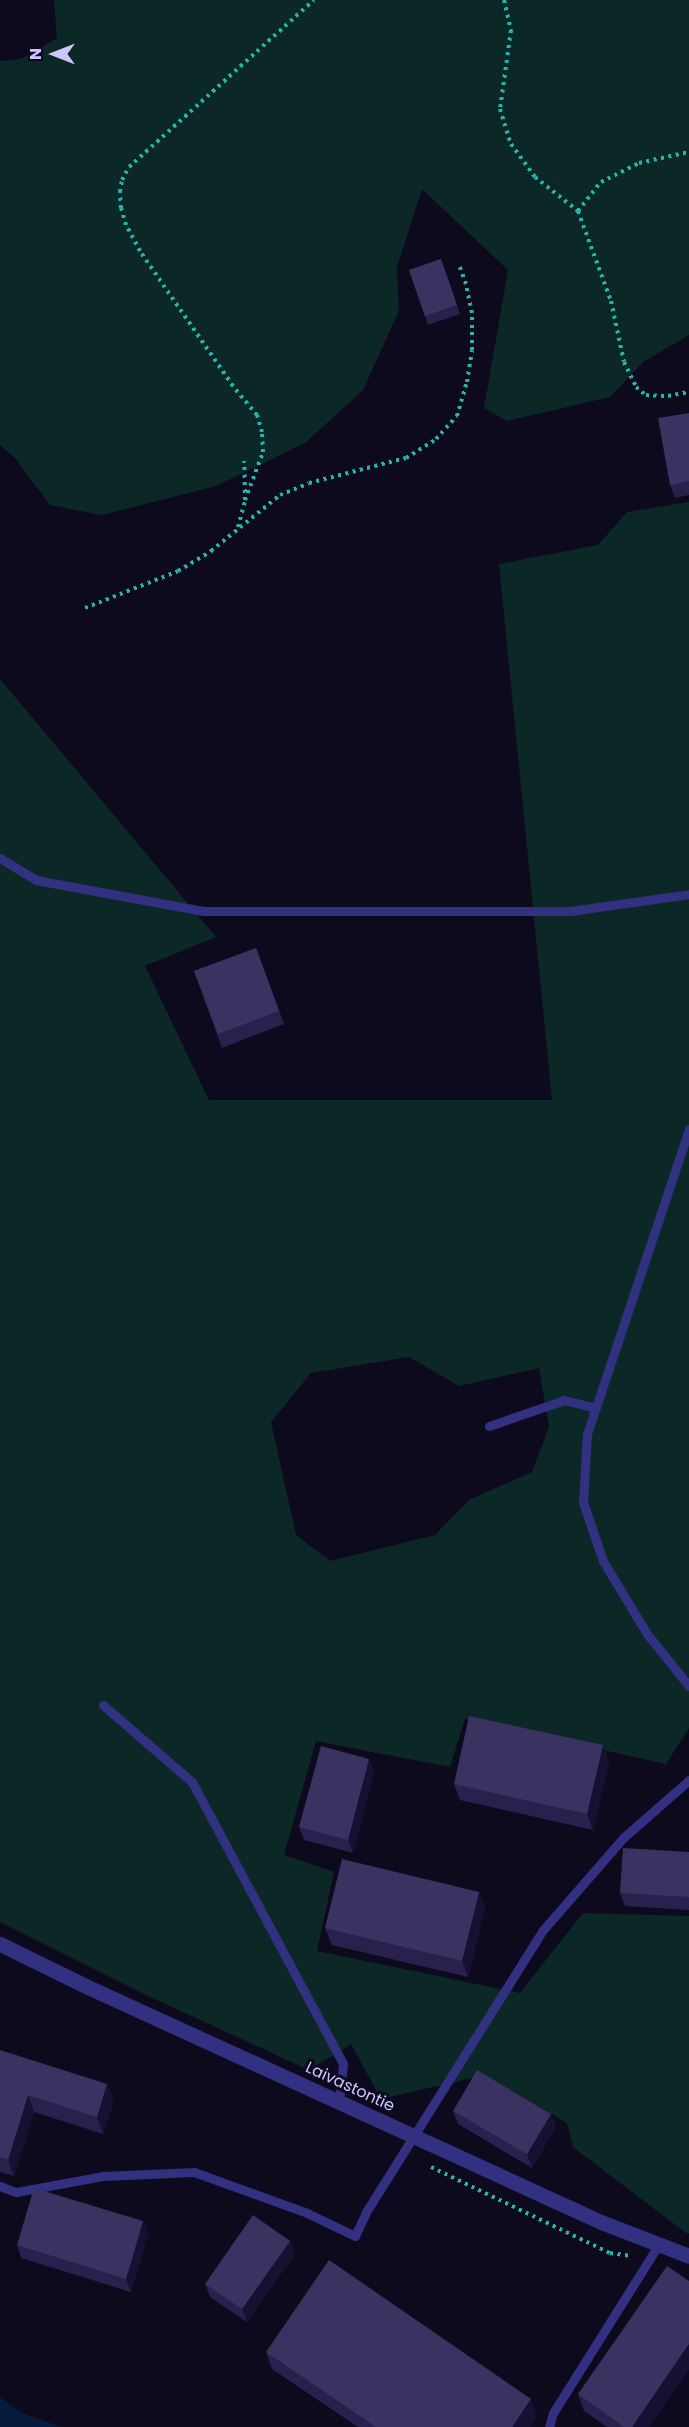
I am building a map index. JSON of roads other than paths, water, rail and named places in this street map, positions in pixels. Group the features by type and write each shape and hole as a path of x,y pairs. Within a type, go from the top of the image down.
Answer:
{"street":[{"name":"Laivastontie","path":"0,1944 90,1988 601,2222 689,2256"}],"lane":[{"path":"0,858 36,880 203,911 570,911 689,894"},
{"path":"689,1130 587,1433 583,1502 603,1561 647,1634 689,1686"},
{"path":"489,1426 564,1400 596,1408"},
{"path":"103,1705 192,1782 343,2064 339,2102"},
{"path":"0,2186 16,2192 103,2176 194,2172 307,2213 355,2236 366,2212 543,1929 623,1838 689,1780"},
{"path":"549,2427 553,2413 659,2244"}],"water":[{"path":"0,2397 22,2413 62,2427 0,2427"}]}
